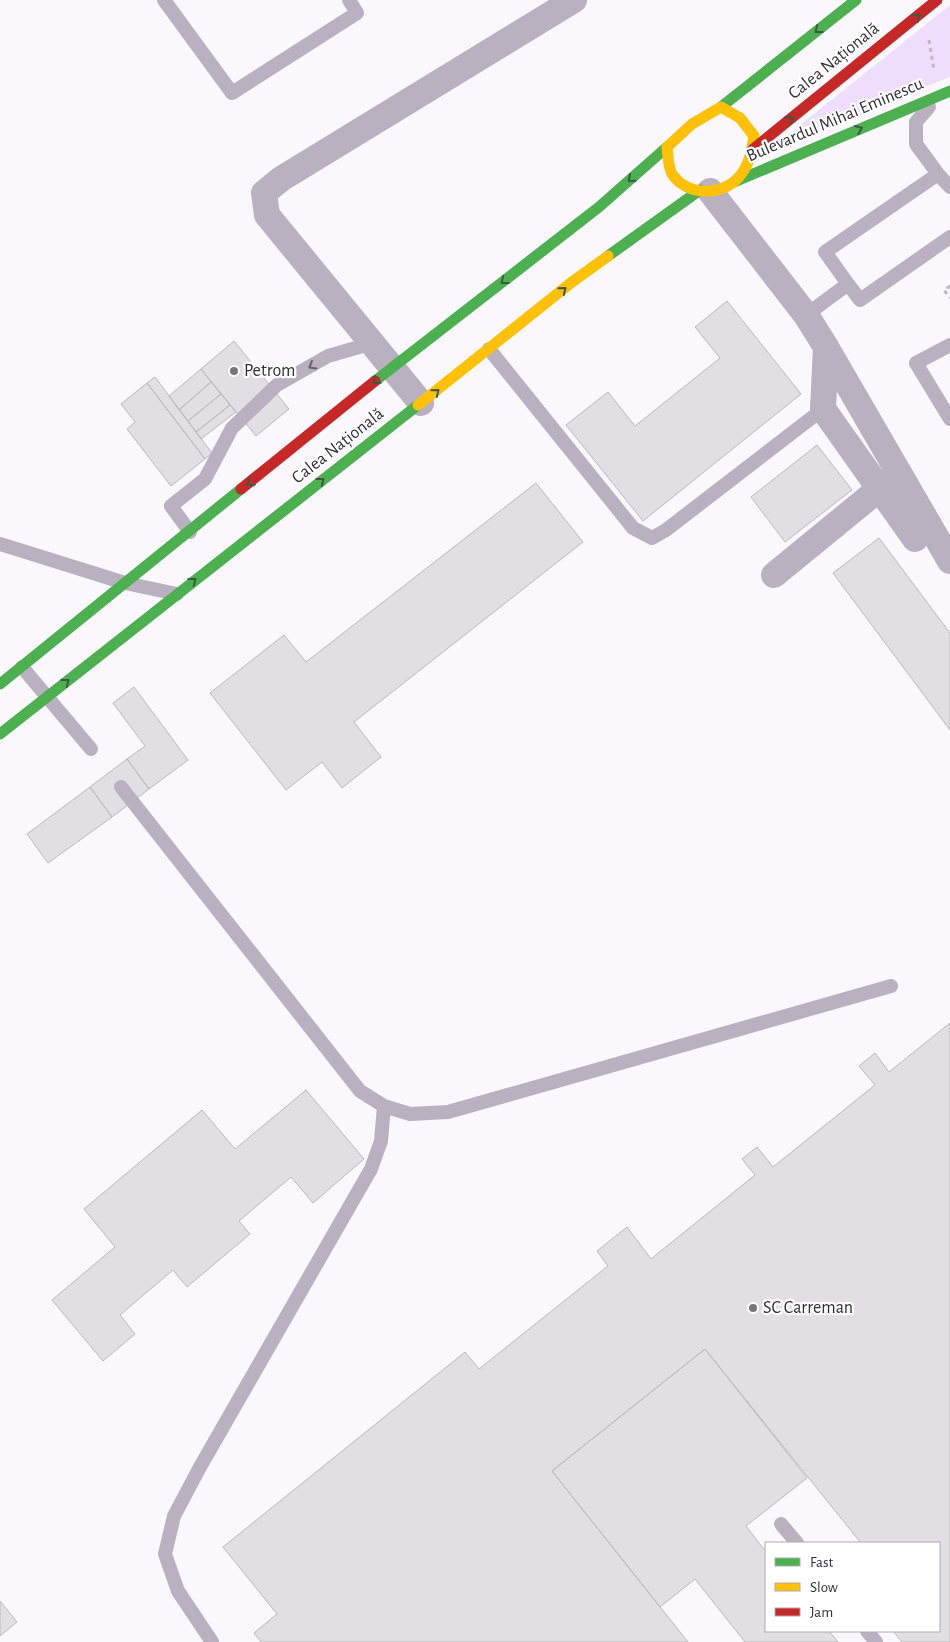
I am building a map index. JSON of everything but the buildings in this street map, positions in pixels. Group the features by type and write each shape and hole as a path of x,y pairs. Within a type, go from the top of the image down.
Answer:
{"main road":[{"name":"Calea Națională","path":"720,107 856,0"},
{"name":"Calea Națională","path":"752,150 937,0"},
{"name":"Bulevardul Mihai Eminescu","path":"734,182 944,93"},
{"path":"720,107 739,116 749,128 754,136 752,150 744,170 734,182 705,191 689,188 678,181 671,172 667,146 680,133 704,115 720,107"},
{"name":"Calea Națională","path":"0,684 391,368 599,207 667,146"},
{"name":"Calea Națională","path":"0,734 572,282 705,191"}],"street":[{"path":"421,403 391,368 374,343 267,215 264,193 281,179 574,0"},
{"path":"705,191 806,316 948,552"},
{"path":"826,347 823,409 915,539"},
{"path":"774,575 880,489"}],"lane":[{"path":"164,0 232,94 357,13 349,0"},
{"path":"944,93 916,122 916,144 950,187"},
{"path":"938,174 825,252 860,300 950,237"},
{"path":"806,316 848,284"},
{"path":"190,532 171,506 204,479 232,428 277,385 328,356 374,343"},
{"path":"950,345 916,363 950,419"},
{"path":"489,349 633,528 652,538 666,530 823,409"},
{"path":"0,544 125,583 177,594"},
{"path":"22,667 90,749"},
{"path":"121,787 360,1091 384,1106 410,1114 448,1112 891,986"},
{"path":"212,1642 178,1591 165,1554 174,1516 200,1467 371,1169 381,1141 384,1106"},
{"path":"781,1524 796,1542"},
{"path":"868,1632 876,1642"}],"path":[{"path":"924,12 944,93"},
{"path":"950,286 944,290 950,298"}],"shaded area":[{"path":"950,5 950,77 818,130 799,134 799,126"}],"traffic: fast":[{"path":"721,107 856,0"},
{"path":"734,182 950,91"},
{"path":"375,381 599,207 667,147"},
{"path":"608,256 700,190"},
{"path":"0,734 418,405"},
{"path":"0,684 241,489"}],"traffic: slow":[{"path":"721,107 740,118 754,136 747,164 735,181 717,190 697,190 688,187 679,182 672,174 667,147 692,124 721,107"},
{"path":"418,405 572,282 608,256"}],"traffic: jam":[{"path":"752,150 937,0"},
{"path":"241,489 375,381"}],"place":[{"name":"Petrom","path":"234,371"},
{"name":"SC Carreman","path":"753,1308"}]}
